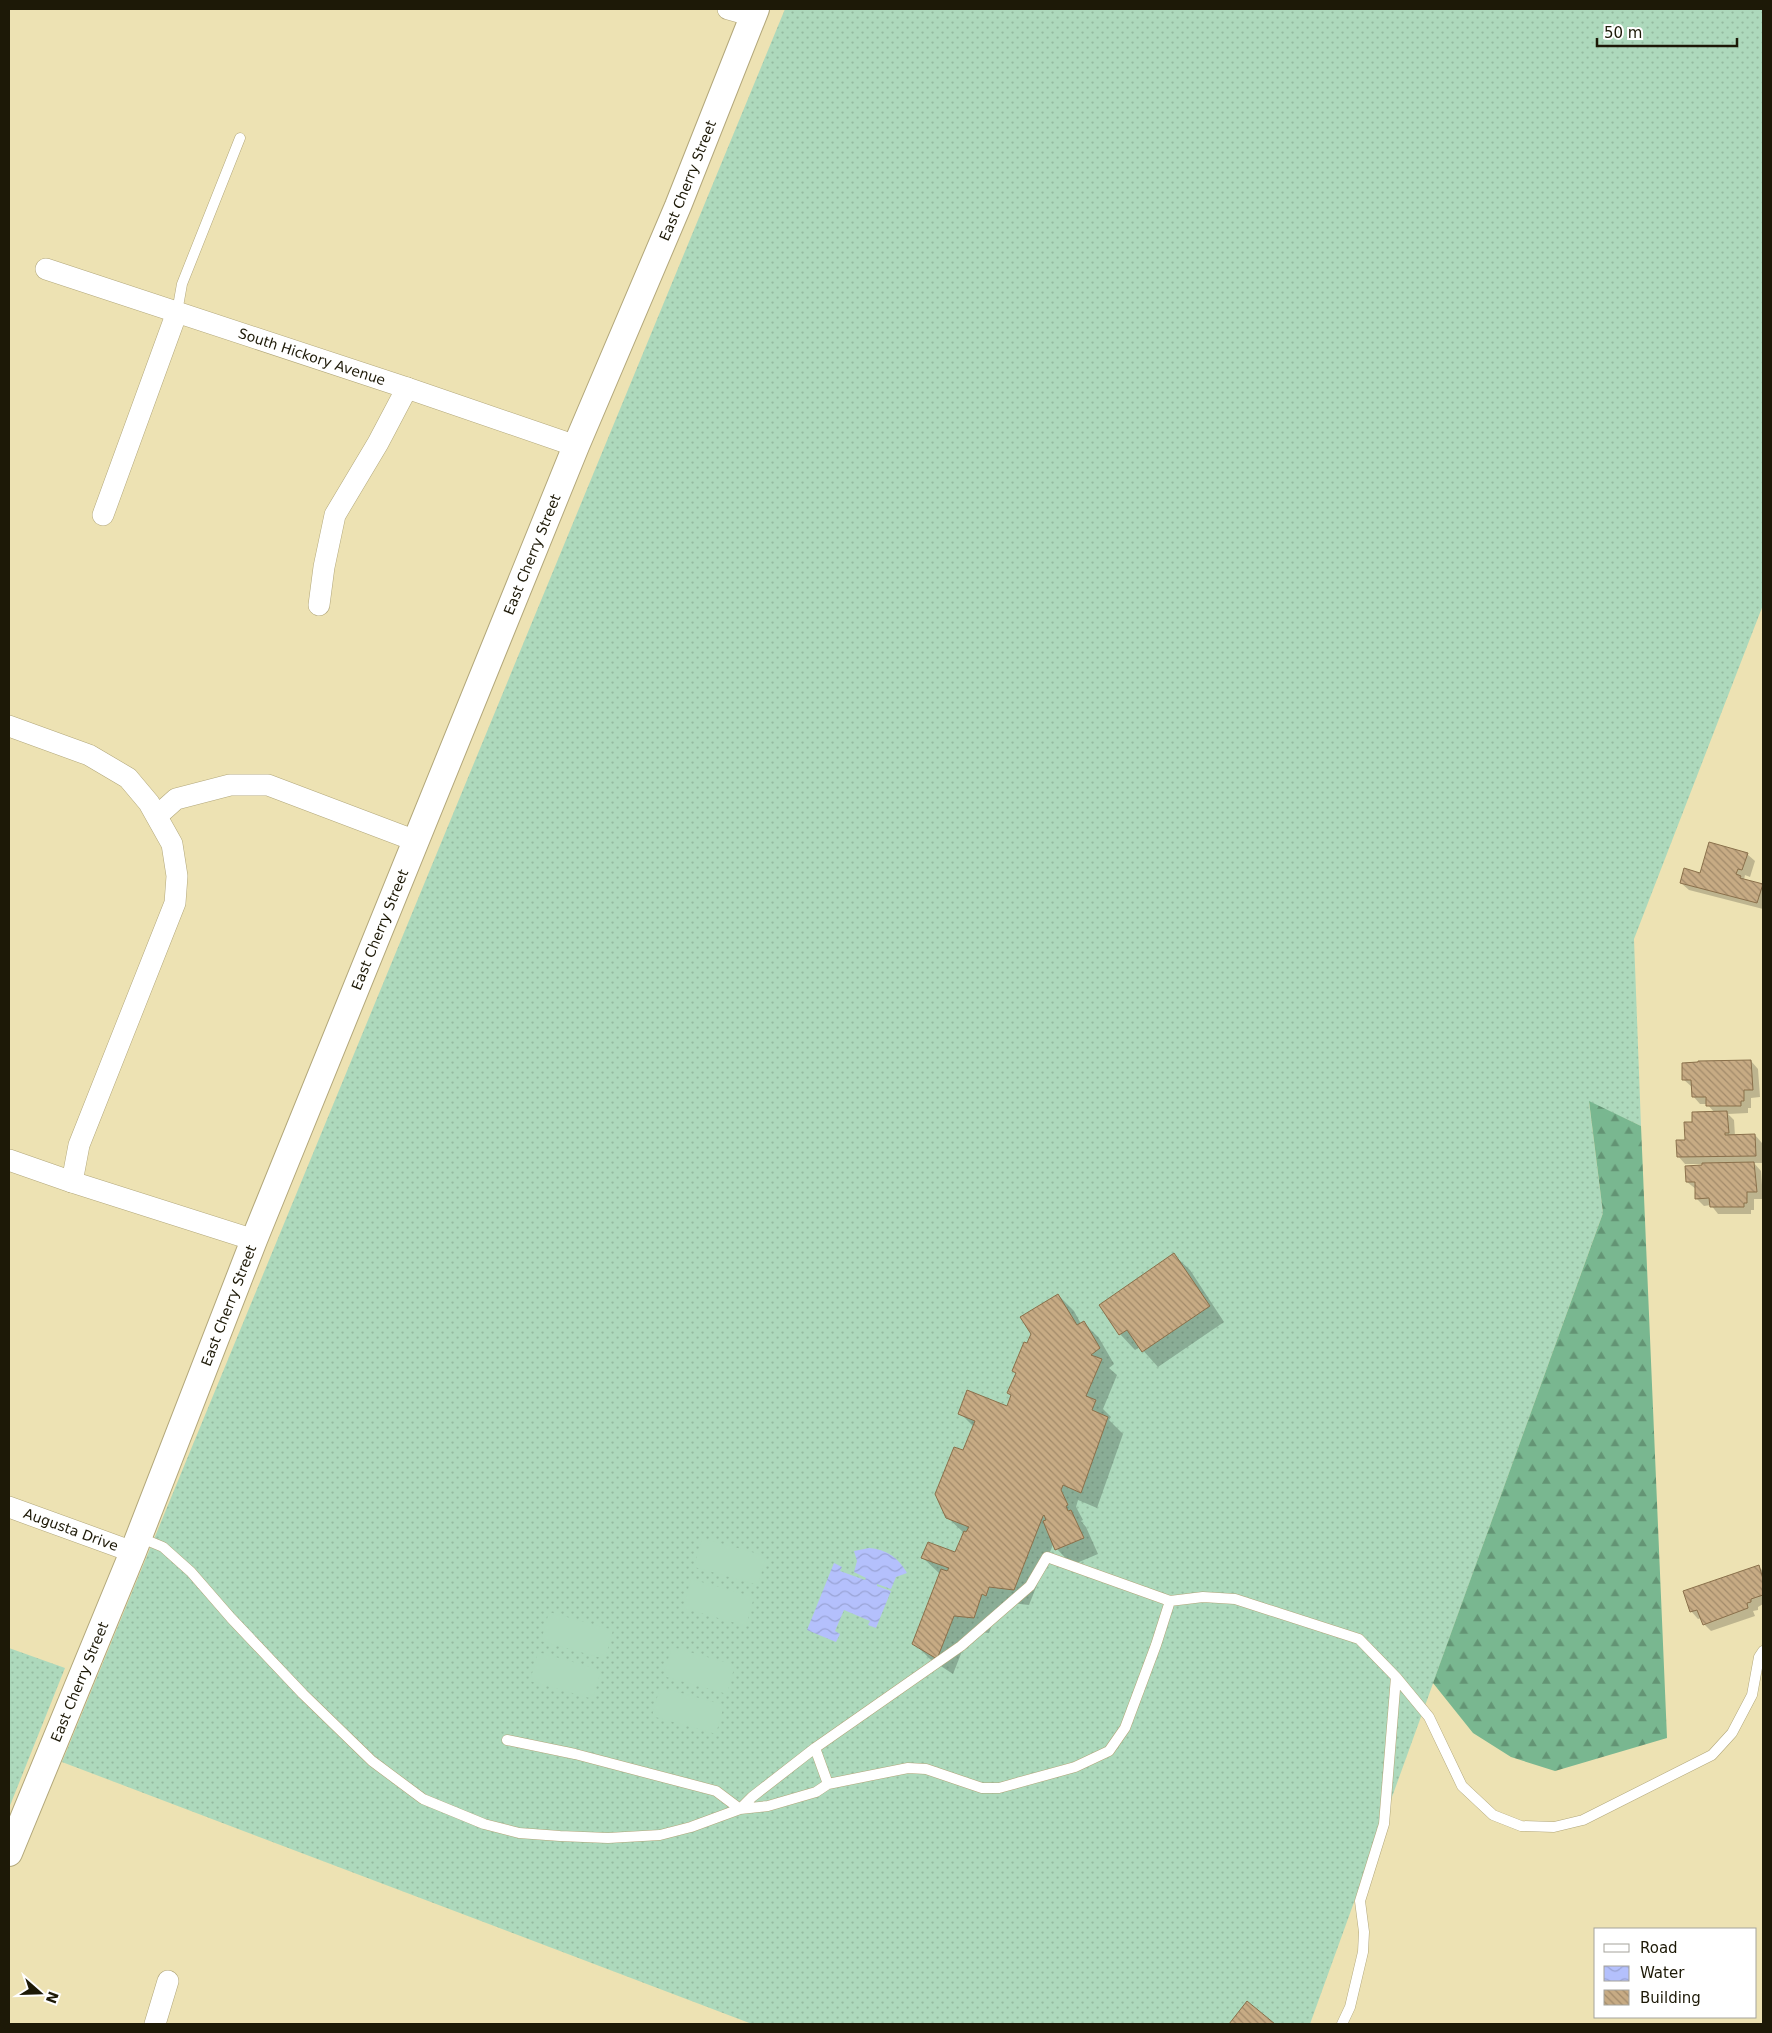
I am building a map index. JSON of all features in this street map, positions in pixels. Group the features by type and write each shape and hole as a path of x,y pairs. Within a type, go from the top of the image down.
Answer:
{"street":[{"path":"728,9 755,12"},
{"name":"East Cherry Street","path":"9,1853 136,1544 254,1240 576,446 678,206 755,12"},
{"name":"South Hickory Avenue","path":"46,269 576,446"},
{"path":"102,515 177,312"},
{"path":"320,605 324,567 335,516 378,444 406,388"},
{"path":"9,726 89,755 128,778 149,803 172,844 177,876 175,903 79,1145 72,1182"},
{"path":"157,816 176,799 230,785 268,785 416,841"},
{"path":"9,1160 254,1240"},
{"name":"Augusta Drive","path":"9,1507 136,1544"},
{"path":"156,2024 168,1981"}],"lane":[{"path":"177,312 182,284 240,138"},
{"path":"136,1544 163,1547 194,1575 231,1618 303,1694 372,1761 423,1799 484,1824 519,1833 608,1838 660,1835 691,1827 740,1809 768,1806 816,1792 828,1784 908,1768 926,1769 982,1788 999,1788 1075,1767 1109,1752 1125,1728 1156,1645 1170,1600"},
{"path":"740,1809 752,1797 816,1748 961,1646 1030,1586 1047,1557 1170,1600 1203,1597 1235,1599 1359,1640 1396,1677 1429,1717 1462,1786 1493,1815 1522,1826 1554,1827 1583,1820 1712,1755 1732,1733 1752,1695 1759,1657 1763,1650"},
{"path":"1342,2024 1350,2007 1363,1952 1364,1932 1360,1901 1384,1824 1396,1677"},
{"path":"508,1740 575,1754 716,1791 740,1809"},
{"path":"816,1748 828,1784"}],"green space":[{"path":"785,9 1763,9 1763,605 1634,939 1641,1126 1589,1102 1603,1213 1310,2024 752,2024 62,1762"},
{"path":"1589,1101 1641,1126 1667,1738 1555,1771 1511,1757 1473,1733 1433,1683 1603,1213"},
{"path":"702,1538 766,1556 758,1585 694,1567"},
{"path":"691,1579 754,1597 746,1626 683,1608"},
{"path":"549,1612 613,1630 605,1659 541,1641"},
{"path":"672,1647 735,1665 727,1694 663,1676"},
{"path":"9,1648 65,1668 9,1808"},
{"path":"538,1652 601,1670 593,1699 530,1681"},
{"path":"660,1687 724,1705 716,1734 652,1716"}],"water":[{"path":"869,1548 881,1550 891,1555 907,1573 896,1577 891,1589 877,1584 877,1586 891,1591 876,1628 868,1625 870,1621 844,1610 835,1631 840,1634 836,1642 807,1630 834,1563 842,1567 840,1571 865,1580 866,1578 854,1572 857,1561 854,1551"}],"building":[{"path":"1709,842 1748,853 1742,870 1738,869 1736,874 1741,876 1740,878 1763,884 1757,903 1680,883 1684,868 1700,873"},
{"path":"1751,1060 1753,1090 1744,1090 1744,1101 1741,1101 1741,1106 1706,1106 1706,1097 1692,1097 1691,1080 1682,1080 1682,1063"},
{"path":"1727,1111 1729,1133 1725,1133 1725,1135 1755,1134 1756,1156 1677,1157 1676,1140 1685,1140 1684,1122 1692,1122 1692,1112"},
{"path":"1754,1162 1757,1192 1747,1192 1747,1203 1744,1203 1744,1207 1710,1207 1709,1198 1695,1199 1695,1182 1686,1182 1685,1166 1702,1165 1702,1163"},
{"path":"1174,1253 1210,1306 1142,1352 1127,1330 1119,1335 1099,1305"},
{"path":"1058,1294 1077,1325 1084,1321 1100,1348 1091,1355 1102,1359 1086,1396 1096,1400 1092,1410 1108,1417 1081,1493 1063,1485 1061,1490 1068,1505 1066,1506 1068,1511 1071,1510 1084,1538 1055,1550 1043,1521 1046,1520 1044,1515 1014,1590 989,1587 986,1596 982,1594 974,1618 954,1616 937,1659 912,1644 941,1569 947,1571 949,1568 921,1558 928,1542 955,1552 964,1531 966,1532 969,1527 946,1518 935,1494 954,1447 963,1450 975,1421 958,1414 967,1390 1007,1406 1011,1395 1007,1393 1016,1373 1012,1371 1024,1342 1027,1343 1031,1334 1020,1317"},
{"path":"1759,1565 1763,1579 1763,1595 1751,1599 1751,1602 1747,1603 1748,1608 1703,1625 1697,1610 1690,1612 1683,1591"},
{"path":"1247,2001 1275,2024 1229,2024"}]}
